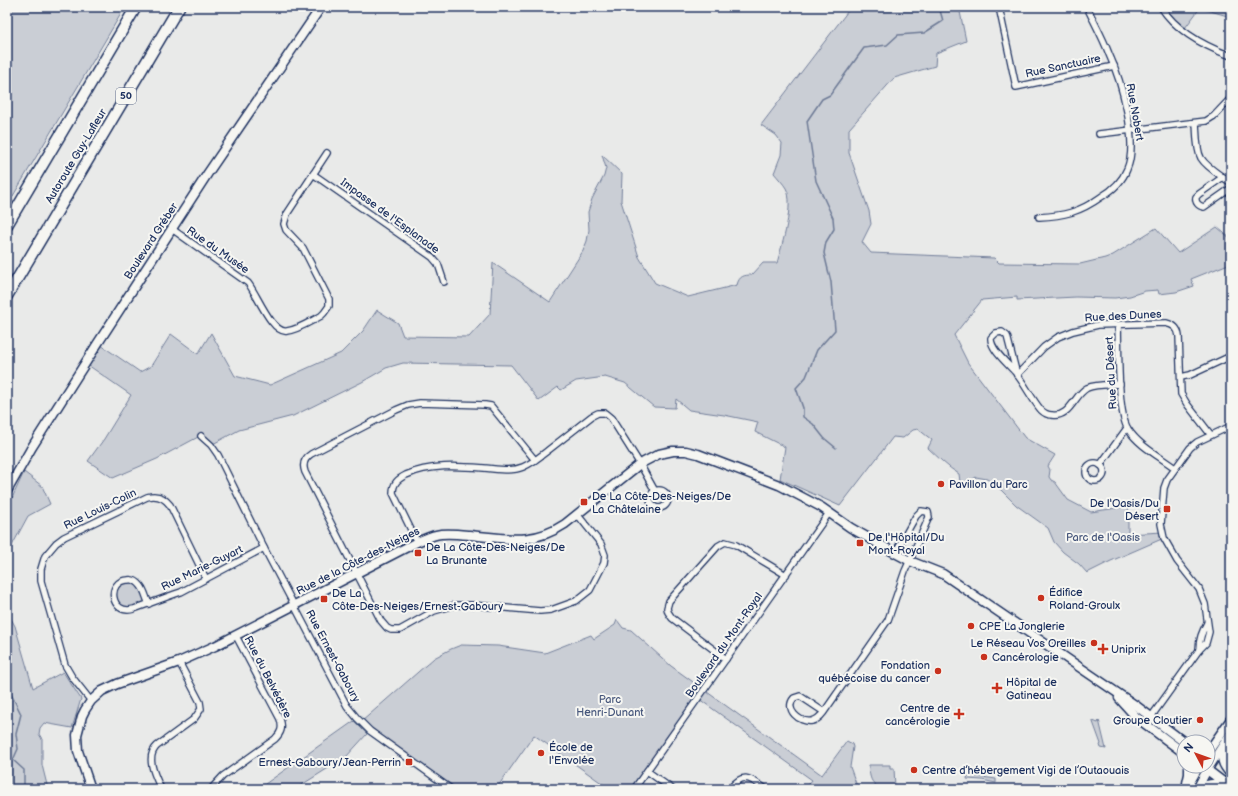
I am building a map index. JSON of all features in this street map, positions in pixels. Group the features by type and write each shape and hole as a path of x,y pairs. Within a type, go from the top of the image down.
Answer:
{"highway":[{"path":"7,225 136,7"},
{"name":"Autoroute Guy-Lafleur","path":"7,296 179,7"}],"street":[{"name":"Boulevard Gréber","path":"7,491 22,463 81,369 172,229 321,7"},
{"name":"Rue Sanctuaire","path":"999,7 1016,87 1114,66"},
{"name":"Rue Nobert","path":"1039,217 1073,213 1088,206 1114,188 1125,175 1130,162 1130,130 1120,85 1114,66 1087,7"},
{"path":"1161,7 1171,20 1183,31 1213,49 1231,56"},
{"path":"1099,134 1196,123 1210,119 1231,98"},
{"path":"1196,123 1201,158 1231,183"},
{"name":"Rue du Musée","path":"172,229 248,283 274,326 284,332 292,330 324,313 329,306 328,295 303,248 286,230 284,224 287,214 327,153"},
{"name":"Impasse de l'Esplanade","path":"313,174 432,257 438,264 444,282"},
{"path":"1223,177 1199,194 1196,197 1196,203 1204,207 1231,188"},
{"name":"Rue des Dunes","path":"1017,375 1044,347 1065,334 1089,326 1166,323 1174,326 1177,329 1179,336 1180,389 1183,399 1211,435"},
{"name":"Rue du Désert","path":"1118,325 1122,412 1127,428 1139,442 1175,468"},
{"path":"1017,375 1008,336 1002,332 996,333 991,338 992,345 1017,375 1042,410 1052,416 1057,416 1066,411 1086,389 1095,386 1120,384"},
{"path":"1180,377 1190,376 1231,356"},
{"path":"535,460 493,408 488,405 420,403 396,410 311,454 304,462 305,472 381,621 391,630 400,630 434,612 455,605 535,611 551,610 576,601 587,593 592,587 605,559 603,547 577,514"},
{"path":"417,542 393,493 394,485 399,479 416,470 428,468 469,467 506,470 524,467 595,414 602,413 611,418 655,491"},
{"path":"1146,724 1200,650 1199,641 1202,631 1207,623 1206,609 1201,593 1196,584 1174,557 1164,538 1161,517 1164,488 1175,468 1190,448 1211,435 1231,426"},
{"path":"1100,465 1127,428"},
{"name":"Rue Ernest-Gaboury","path":"200,436 211,445 218,455 264,548 347,706 357,718 379,738 451,789"},
{"name":"Rue de la Côte-des-Neiges","path":"90,789 76,741 82,716 91,701 102,691 117,684 179,662 236,636 417,542 434,535 448,533 509,539 533,538 551,532 577,514 640,464 665,453 679,451 693,453 779,485 821,507 851,528 895,553 910,561 934,569 948,576 1113,691"},
{"name":"Rue Louis-Colin","path":"91,701 72,678 65,665 41,581 41,569 45,556 52,548 64,537 147,497 158,496 165,499 170,505 206,579"},
{"path":"824,712 800,696 794,698 790,704 790,710 804,720 816,720 824,712 888,620 929,516 928,512 921,511 916,516 895,553"},
{"name":"Boulevard du Mont-Royal","path":"634,789 829,513"},
{"path":"726,659 672,618 667,608 672,598 718,546 725,542 736,545 786,574"},
{"name":"Rue Marie-Guyart","path":"149,604 142,588 130,579 118,584 115,588 115,602 122,608 132,610 149,604 180,592 264,548"},
{"name":"Rue du Belvédère","path":"211,789 223,776 275,739 282,729 280,719 236,636"},
{"path":"161,789 151,761 152,751 194,719 201,709 200,702 179,662"},
{"path":"1113,691 1176,736"},
{"path":"1113,691 1130,711 1176,747"},
{"path":"1215,734 1230,720"},
{"path":"1216,740 1230,720"},
{"path":"1169,731 1176,735"},
{"path":"1216,752 1231,734"},
{"path":"1231,734 1223,752 1222,760 1224,767 1231,776"},
{"path":"1171,743 1176,748"},
{"path":"1216,770 1231,776"},
{"path":"647,771 672,789"},
{"path":"1186,789 1189,774"},
{"path":"1186,789 1198,774"},
{"path":"1197,789 1202,774"},
{"path":"1215,774 1231,788"},
{"path":"730,789 737,781 742,778 747,778 766,789"},
{"path":"1201,789 1206,785 1215,783 1231,788"}],"green space":[{"path":"7,7 125,7 7,206"},
{"name":"Parc de l'Oasis","path":"851,7 959,7 966,41 936,53 935,66 894,78 849,129 849,153 869,211 871,224 862,242 871,253 994,258 999,263 1080,264 1113,255 1156,228 1178,253 1217,227 1231,239 1231,263 1191,279 1194,286 1176,292 1159,294 1158,290 1145,291 1130,296 1115,298 1076,297 1017,300 1017,297 982,300 954,335 968,363 1025,438 1055,455 1048,466 1050,470 1049,477 1055,482 1068,500 1091,512 1129,506 1127,518 1128,534 1163,532 1164,538 1087,573 1054,542 1048,528 1016,505 987,479 976,477 966,484 960,482 959,474 928,448 932,440 918,429 913,430 903,438 893,437 840,506 780,479 785,447 755,432 758,422 689,410 676,399 675,408 654,407 625,383 605,377 576,381 561,390 558,387 539,401 511,365 403,363 386,368 362,382 293,416 239,430 211,445 200,436 157,459 113,478 88,461 104,439 131,395 85,363 98,343 140,372 151,366 171,334 198,354 211,333 235,376 270,385 341,353 363,331 377,310 398,323 403,336 469,337 490,314 493,263 550,302 583,251 587,241 589,230 588,212 592,199 604,176 606,168 602,155 622,174 621,201 639,257 655,283 688,297 737,285 741,278 752,275 763,263 777,263 787,225 789,204 786,188 774,173 781,155 782,143 776,135 761,125"},
{"path":"1166,7 1231,7 1231,17 1200,8 1185,28 1175,21"},
{"path":"24,472 42,486 50,504 28,516 7,555 7,509"},
{"path":"136,582 149,604 132,610 118,606 114,591 118,584"},
{"path":"7,611 15,626 33,688 63,672 81,699 72,728 44,723 40,728 39,734 42,739 42,765 48,789 7,789"},
{"name":"Parc Henri-Dunant","path":"617,620 623,628 631,630 671,666 822,775 847,741 852,744 853,747 850,767 858,789 805,789 812,780 699,699 634,789 610,789 534,735 496,789 451,789 361,722 434,658 461,645 498,646 545,653 591,635 594,639 615,625"},
{"path":"1099,720 1106,749 1101,748 1093,722 1098,723"},
{"path":"354,721 367,734 346,757 295,789 258,789"},
{"path":"869,765 890,765 890,768 894,768 895,788 883,788 875,784 870,777"},
{"path":"968,775 996,779 996,783 967,779"}],"waterway":[{"path":"836,448 824,438 813,424 803,417 803,408 796,388 806,377 817,350 835,330 831,282 824,253 826,242 834,229 833,218 816,181 807,121 822,99 830,95 864,48 887,45 898,35 924,33 943,21 939,7"},
{"path":"7,686 21,714 16,734 18,749 13,760 24,770 24,789"}],"place":[{"name":"Pavillon du Parc","path":"941,484"},
{"name":"De La Côte-Des-Neiges/De La Châtelaine","path":"584,502"},
{"name":"De l'Oasis/Du Désert","path":"1167,509"},
{"name":"De l'Hôpital/Du Mont-Royal","path":"860,543"},
{"name":"De La Côte-Des-Neiges/De La Brunante","path":"418,553"},
{"name":"Édifice Roland-Groulx","path":"1041,598"},
{"name":"De La Côte-Des-Neiges/Ernest-Gaboury","path":"324,599"},
{"name":"CPE La Jonglerie","path":"971,626"},
{"name":"Le Réseau Vos Oreilles","path":"1094,643"},
{"name":"Uniprix","path":"1103,649"},
{"name":"Cancérologie","path":"984,657"},
{"name":"Fondation québécoise du cancer","path":"938,671"},
{"name":"Hôpital de Gatineau","path":"997,688"},
{"name":"Centre de cancérologie","path":"959,714"},
{"name":"Groupe Cloutier","path":"1200,720"},
{"name":"École de l'Envolée","path":"541,753"},
{"name":"Ernest-Gaboury/Jean-Perrin","path":"409,762"},
{"name":"Centre d’hébergement Vigi de l’Outaouais","path":"914,770"}]}
